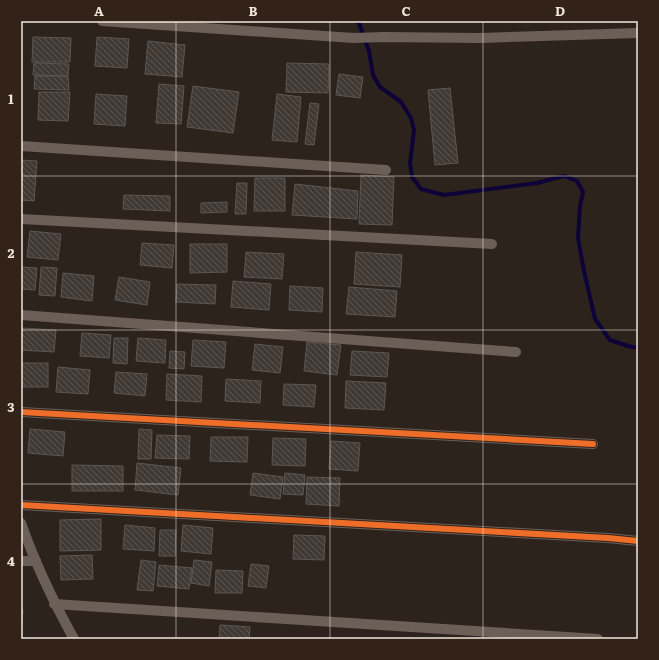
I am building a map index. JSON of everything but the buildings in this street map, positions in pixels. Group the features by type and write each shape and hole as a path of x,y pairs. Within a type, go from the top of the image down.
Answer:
{"street":[{"path":"102,21 354,38 480,38 638,33"},
{"path":"21,146 386,170"},
{"path":"21,219 492,244"},
{"path":"21,315 516,352"},
{"path":"21,412 594,444"},
{"path":"21,504 638,541"},
{"path":"21,523 54,604 74,639"},
{"path":"21,560 36,561"},
{"path":"54,604 598,639"}],"waterway":[{"path":"357,21 369,51 373,75 380,87 401,102 411,118 414,130 410,163 412,177 421,189 444,195 537,183 564,176 577,181 583,192 580,206 578,238 595,319 610,340 638,348"}],"cycle path":[{"path":"21,412 593,444"},
{"path":"21,505 608,538 638,541"}]}
